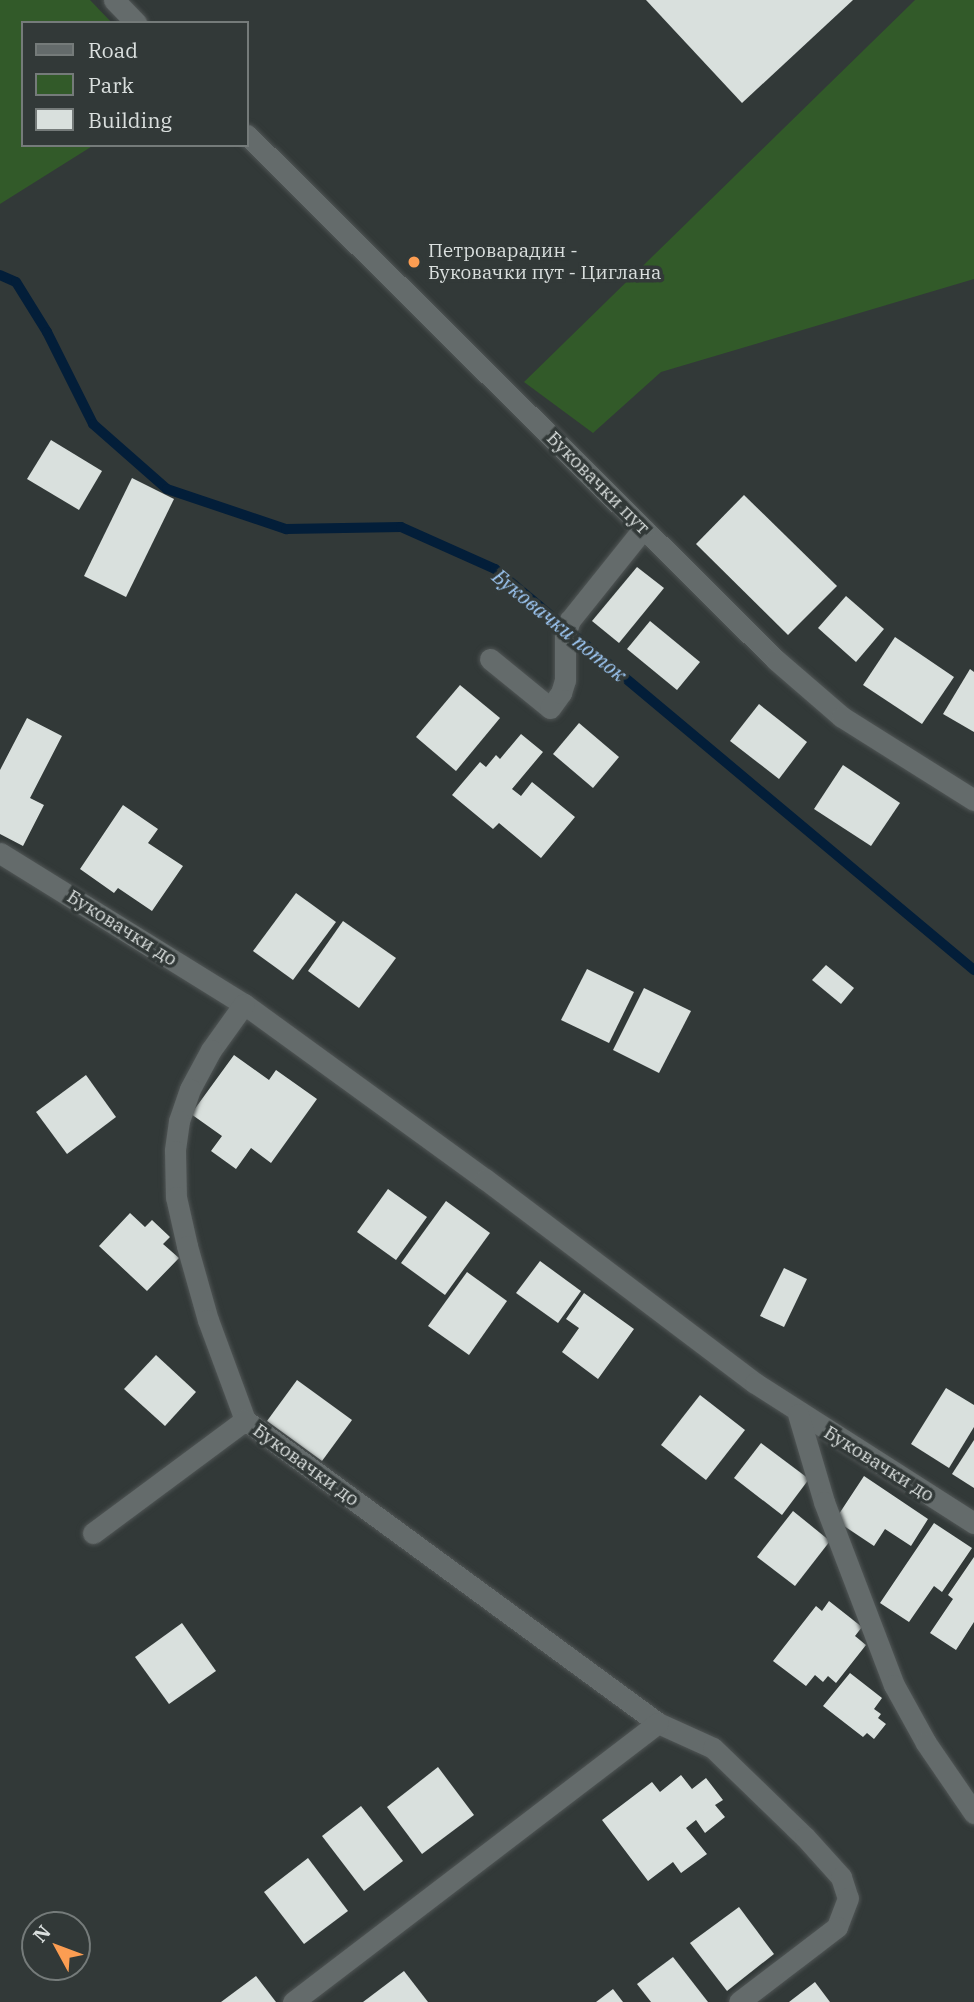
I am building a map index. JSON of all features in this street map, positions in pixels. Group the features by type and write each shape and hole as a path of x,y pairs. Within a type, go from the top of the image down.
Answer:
{"street":[{"path":"114,0 134,21"},
{"name":"Буковачки пут","path":"248,136 775,660 842,717 974,800"},
{"path":"490,659 550,708 561,692 565,680 567,627 643,529"},
{"name":"Буковачки до","path":"0,853 244,1004 798,1413 974,1523"},
{"name":"Буковачки до","path":"244,1004 211,1051 190,1089 179,1121 175,1151 176,1197 187,1246 208,1321 245,1420 658,1723 713,1748 805,1837 841,1877 848,1898 837,1927 739,2002"},
{"path":"798,1413 824,1502 894,1685 926,1742 974,1813"},
{"path":"93,1533 245,1420"},
{"path":"293,2002 658,1723"}],"green space":[{"path":"0,0 90,0 110,21 21,21 21,147 91,147 0,204"},
{"path":"915,0 974,0 974,279 661,372 593,433 524,382"}],"building":[{"path":"646,0 853,0 742,103"},
{"path":"51,440 102,471 79,510 27,479"},
{"path":"132,478 174,499 126,597 84,576"},
{"path":"744,495 837,586 788,635 696,544"},
{"path":"637,567 664,588 619,643 592,621"},
{"path":"846,596 884,629 856,662 818,628"},
{"path":"650,621 700,662 677,690 627,649"},
{"path":"895,637 954,677 922,724 863,685"},
{"path":"970,669 974,672 974,732 943,714"},
{"path":"460,685 500,718 456,771 416,737"},
{"path":"759,704 807,742 779,779 730,741"},
{"path":"27,718 62,736 30,798 44,805 23,846 0,834 0,770"},
{"path":"579,723 619,757 593,788 553,754"},
{"path":"521,734 543,752 512,789 521,796 532,782 575,817 541,858 499,823 493,829 452,795 480,762 486,767 496,755 500,759"},
{"path":"843,765 900,803 871,846 814,809"},
{"path":"123,805 158,829 148,843 183,866 152,911 118,888 114,893 80,869"},
{"path":"296,893 336,922 293,980 253,951"},
{"path":"343,921 396,958 359,1008 308,971"},
{"path":"826,965 854,988 841,1004 812,980"},
{"path":"587,969 634,992 609,1043 561,1020"},
{"path":"644,988 691,1011 659,1073 613,1050"},
{"path":"234,1055 269,1080 276,1070 317,1099 271,1163 251,1148 236,1169 211,1151 222,1136 191,1114"},
{"path":"86,1075 116,1117 67,1154 36,1112"},
{"path":"388,1189 427,1217 396,1260 357,1232"},
{"path":"446,1201 490,1233 445,1295 401,1263"},
{"path":"130,1213 145,1227 152,1220 170,1237 163,1244 179,1258 147,1291 99,1246"},
{"path":"540,1261 581,1291 558,1323 516,1293"},
{"path":"784,1268 807,1279 784,1327 760,1316"},
{"path":"467,1272 507,1301 469,1355 428,1326"},
{"path":"584,1293 634,1329 598,1379 562,1352 579,1328 566,1319"},
{"path":"156,1355 196,1392 165,1426 124,1389"},
{"path":"297,1380 352,1420 322,1461 267,1421"},
{"path":"946,1388 974,1405 974,1427 949,1468 911,1444"},
{"path":"700,1395 745,1430 706,1480 661,1445"},
{"path":"974,1440 974,1488 952,1474"},
{"path":"761,1443 809,1479 782,1515 734,1478"},
{"path":"864,1476 928,1519 911,1546 885,1529 874,1546 835,1520"},
{"path":"793,1511 830,1541 795,1586 757,1557"},
{"path":"934,1523 972,1548 942,1592 934,1586 909,1622 880,1603"},
{"path":"974,1557 974,1622 956,1650 930,1633 953,1599 948,1595"},
{"path":"829,1601 862,1627 855,1636 866,1645 836,1683 828,1676 823,1682 815,1675 806,1686 773,1661 816,1606 822,1611"},
{"path":"182,1623 216,1671 169,1704 135,1657"},
{"path":"850,1673 882,1698 874,1709 881,1714 878,1718 886,1724 874,1739 867,1733 863,1737 823,1706"},
{"path":"438,1767 474,1815 422,1854 387,1807"},
{"path":"681,1775 692,1789 706,1778 723,1800 715,1805 725,1817 705,1833 696,1820 686,1828 707,1854 681,1873 673,1862 648,1881 602,1820 652,1782 660,1792"},
{"path":"361,1806 403,1861 364,1891 322,1836"},
{"path":"308,1858 348,1911 304,1944 264,1892"},
{"path":"739,1907 774,1954 727,1991 690,1943"},
{"path":"673,1957 708,2002 651,2002 637,1984"},
{"path":"404,1971 428,2002 363,2002"},
{"path":"256,1976 276,2002 221,2002"},
{"path":"815,1982 830,2002 789,2002"},
{"path":"613,1989 623,2002 596,2002"}],"waterway":[{"name":"Буковачки поток","path":"0,275 16,282 47,332 93,424 167,489 286,529 401,527 495,569 974,970"}],"place":[{"name":"Петроварадин - Буковачки пут - Циглана","path":"414,262"}]}
